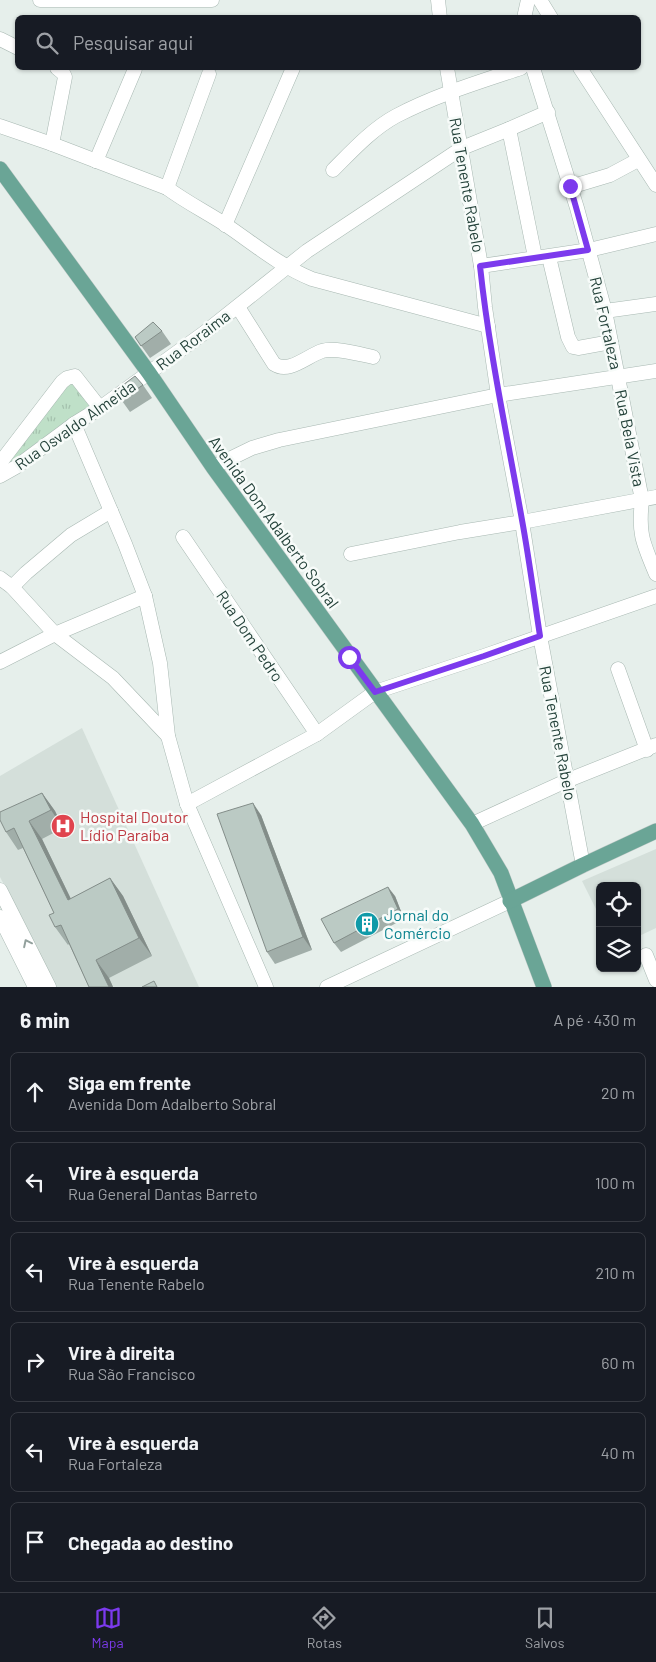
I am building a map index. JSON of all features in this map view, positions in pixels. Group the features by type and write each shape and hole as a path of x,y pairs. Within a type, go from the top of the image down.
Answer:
{"main road":[{"name":"Avenida Dom Adalberto Sobral","path":"0,169 149,373 213,467 472,824 500,873 544,987"},
{"path":"510,902 583,864 656,831"}],"street":[{"path":"40,0 212,0"},
{"path":"438,0 440,15"},
{"path":"525,15 528,0"},
{"path":"540,0 548,15"},
{"path":"0,39 15,46"},
{"path":"52,144 65,77 59,70"},
{"path":"96,161 135,70"},
{"path":"225,225 292,70"},
{"name":"Rua Tenente Rabelo","path":"447,70 462,148 498,395 522,522 566,781 583,864"},
{"path":"333,170 373,132 396,116 451,91 515,70"},
{"name":"Rua Fortaleza","path":"534,70 548,112 588,250 605,312 618,376"},
{"path":"581,70 656,185"},
{"path":"167,188 209,74"},
{"name":"Rua Roraima","path":"149,373 238,307 307,251 462,148 509,130 548,112"},
{"path":"0,126 167,188 225,225 286,268 312,279 488,326"},
{"path":"509,130 535,257"},
{"path":"570,186 610,175 638,160"},
{"path":"480,266 535,257 550,257 656,234"},
{"path":"550,257 568,337 573,347 578,348 610,342"},
{"path":"605,312 656,304"},
{"name":"Rua Roraima","path":"238,307 274,364 282,368 325,350 373,356"},
{"path":"213,467 252,448 279,440 498,395 656,371"},
{"name":"Rua Osvaldo Almeida","path":"0,476 16,467 74,424 149,373"},
{"path":"0,463 67,378 75,376 100,408"},
{"name":"Rua Bela Vista","path":"618,376 649,498 640,526 643,542 656,574"},
{"path":"74,424 145,596 160,663 168,736 187,804 266,987"},
{"path":"351,554 649,498"},
{"path":"12,587 42,559 72,535 111,511"},
{"name":"Rua Dom Pedro","path":"183,537 317,734"},
{"path":"0,578 12,587 55,634 113,678 168,736"},
{"path":"0,662 55,634 145,596"},
{"path":"187,804 317,734 375,692 656,596"},
{"path":"472,824 566,781 651,748 618,670"},
{"path":"1,896 49,987"},
{"path":"327,987 510,902"},
{"path":"0,917 35,987"},
{"path":"646,955 656,980"}],"shaded area":[{"name":"Hospital Doutor Lídio Paraíba","path":"82,728 199,987 56,987 0,877 0,776"},
{"path":"656,849 656,928 641,935 641,882 596,882 596,909 582,881"}],"green space":[{"path":"67,378 100,408 16,467 0,463"}],"building":[{"path":"153,322 162,331 141,346 135,337"},
{"path":"135,376 143,385 122,399 115,391"},
{"path":"42,793 51,810 29,821 68,900 110,878 139,938 96,960 109,987 89,987 61,925 55,927 49,915 54,913 14,828 6,832 0,820 0,812"},
{"path":"253,803 303,937 267,952 217,814"},
{"path":"388,887 398,909 334,943 321,919"},
{"path":"154,981 157,987 142,987"}],"place":[{"name":"Hospital Doutor Lídio Paraíba","path":"63,826"},
{"name":"Jornal do Comércio","path":"367,924"}],"route":[{"path":"349,657 375,692 540,636 522,522 498,395 480,266 588,250 570,186"}]}
